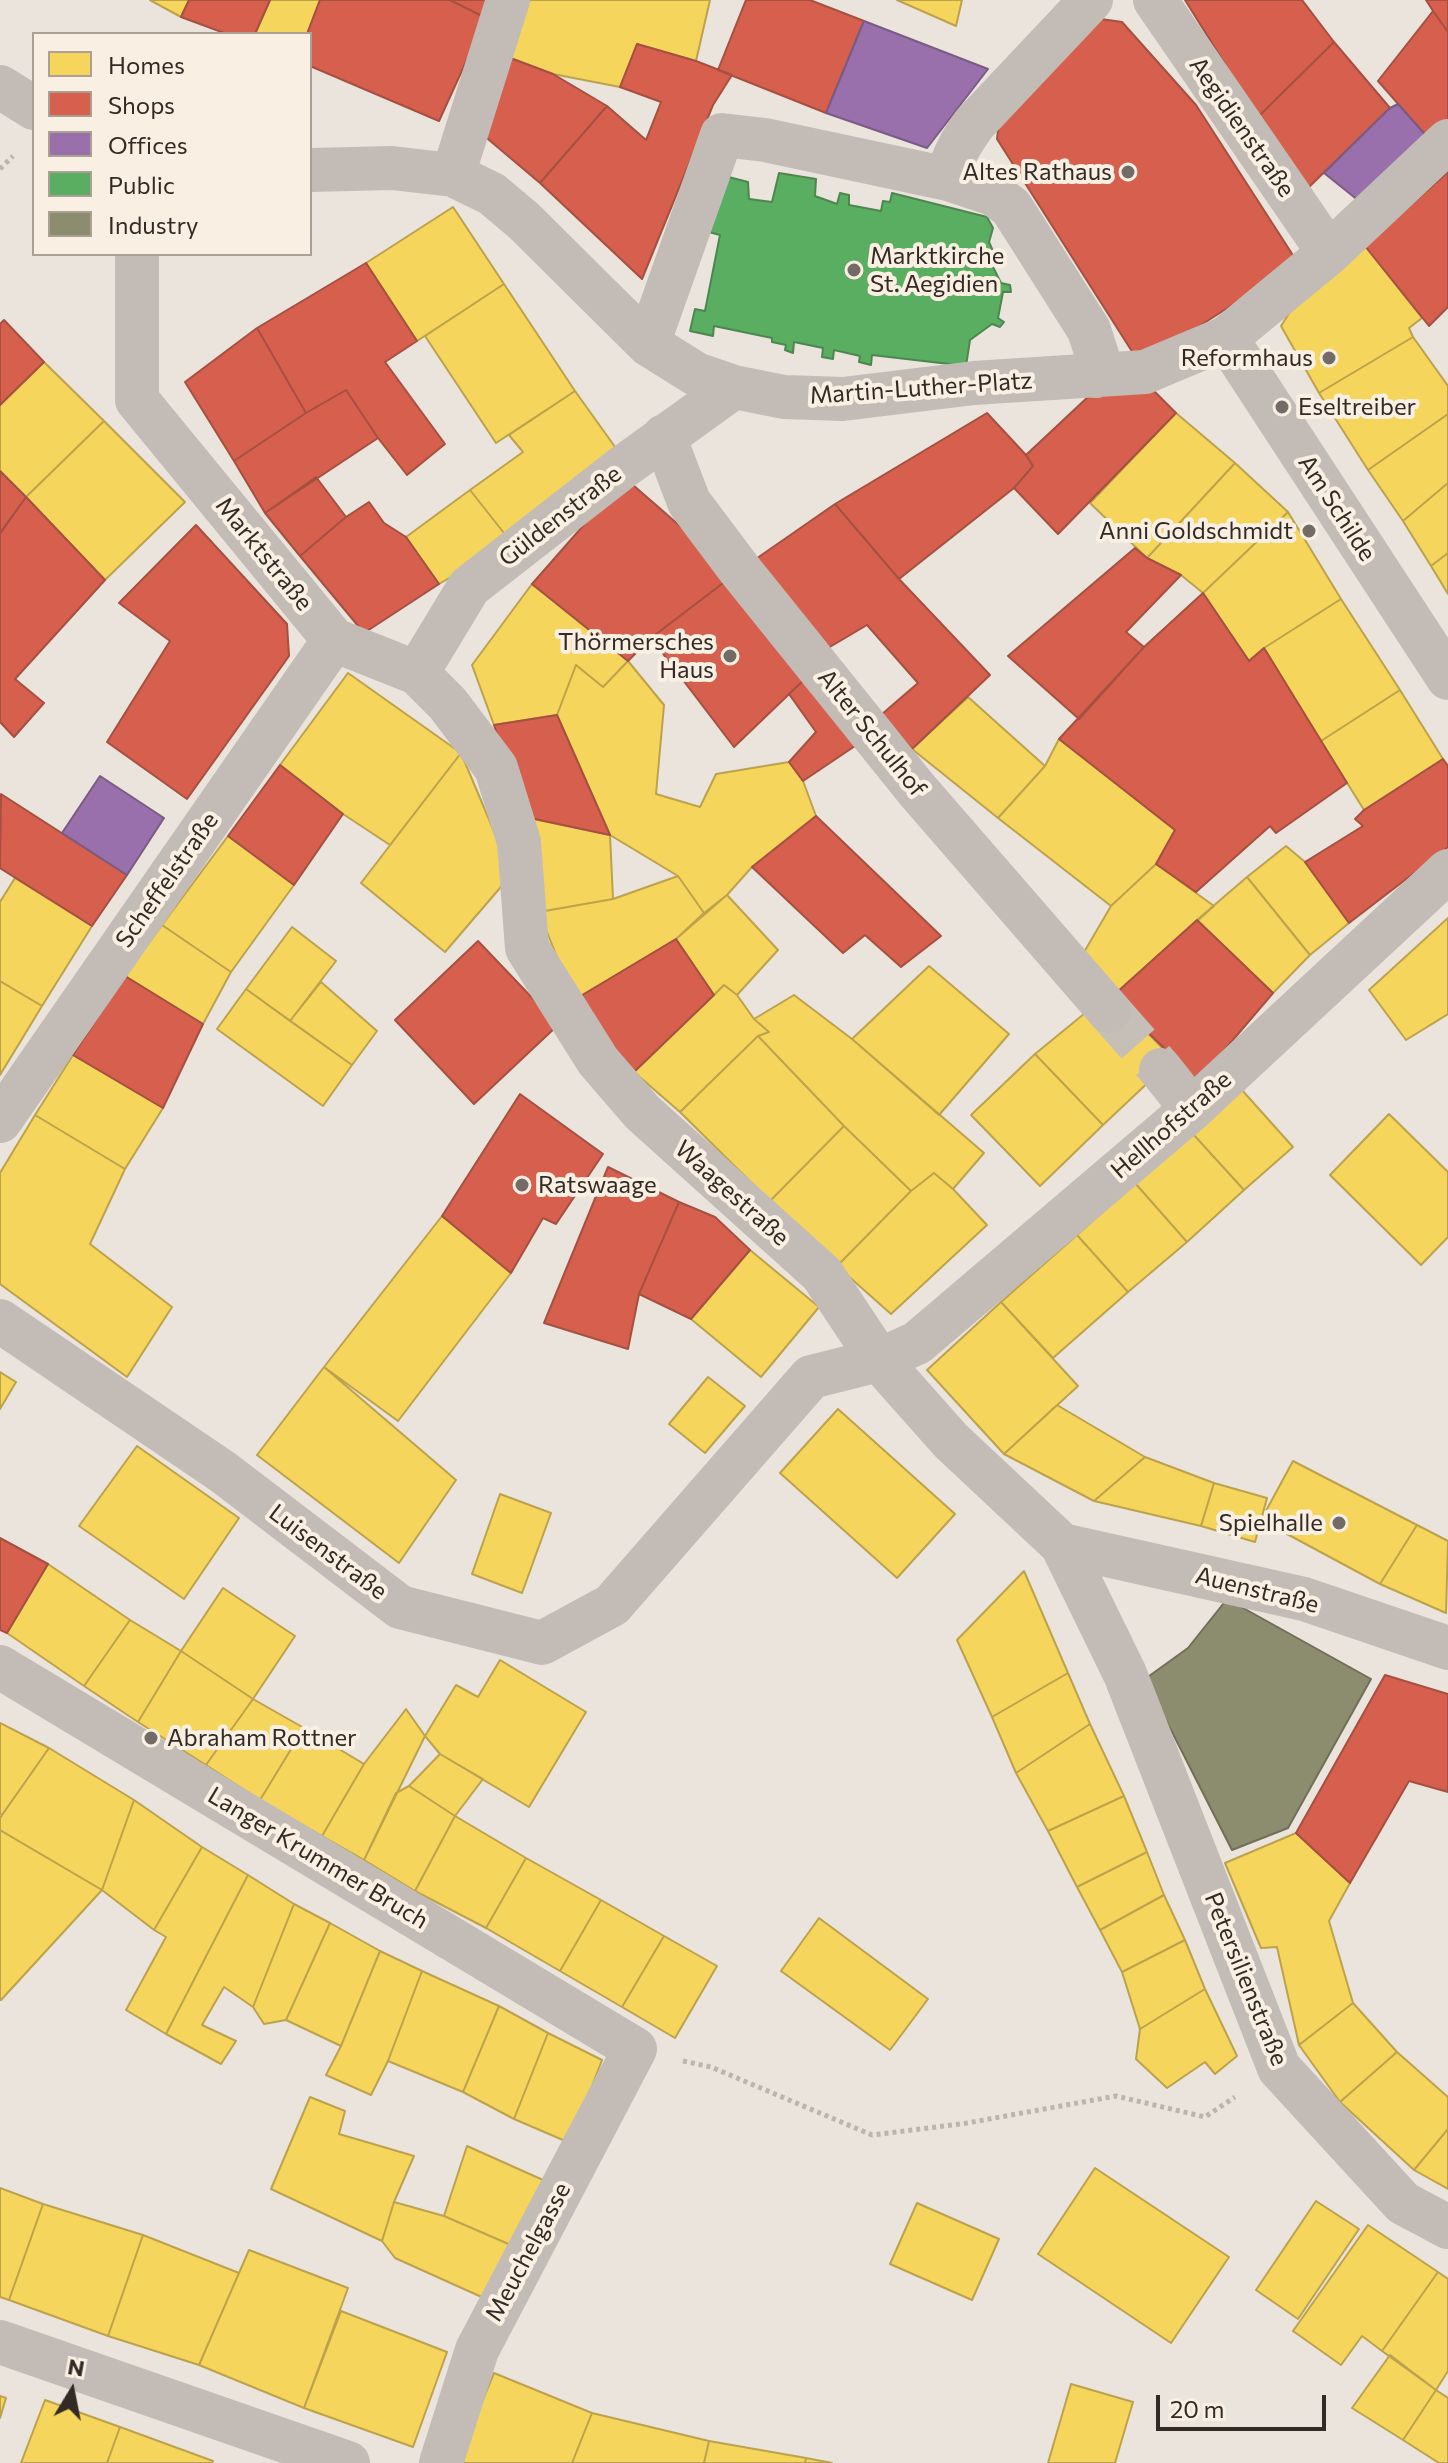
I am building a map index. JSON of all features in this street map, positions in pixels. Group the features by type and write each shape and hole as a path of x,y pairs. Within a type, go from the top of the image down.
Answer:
{"street":[{"path":"453,175 508,0"},
{"path":"948,179 960,142 974,124 1091,0"},
{"name":"Aegidienstraße","path":"1155,0 1329,253"},
{"path":"0,87 32,107"},
{"path":"648,344 722,135 765,140 948,179 993,194 1011,207 1089,330 1097,355 1096,376"},
{"name":"Martin-Luther-Platz","path":"312,170 392,168 453,175 492,194 524,221 648,344 696,374 734,387 784,397 843,399 974,383 1145,372 1226,338 1329,253 1448,141"},
{"name":"Marktstraße","path":"137,256 137,400 334,640 417,673"},
{"name":"Am Schilde","path":"1226,338 1448,678"},
{"name":"Güldenstraße","path":"417,673 469,587 664,436 734,387"},
{"name":"Alter Schulhof","path":"664,436 689,502 740,570 917,790 1109,1011"},
{"name":"Scheffelstraße","path":"0,1121 334,640"},
{"name":"Waagestraße","path":"417,673 448,704 496,768 519,842 527,948 598,1061 642,1112 822,1274 879,1360 951,1441 1062,1545 1125,1674"},
{"name":"Hellhofstraße","path":"879,1360 917,1343 1192,1109 1443,875"},
{"path":"1161,1070 1192,1109"},
{"name":"Luisenstraße","path":"0,1321 223,1472 400,1607 542,1643 612,1605 811,1377 879,1360"},
{"name":"Auenstraße","path":"1062,1545 1304,1599 1448,1648"},
{"name":"Langer Krummer Bruch","path":"0,1667 635,2049"},
{"name":"Petersilienstraße","path":"1125,1674 1279,2068 1403,2203 1448,2227"},
{"name":"Meuchelgasse","path":"441,2463 477,2350 635,2049"},
{"path":"0,2342 348,2463"}],"path":[{"path":"635,2049 711,2067 872,2135 967,2123 1116,2096 1205,2117 1279,2068"}],"building: Homes":[{"path":"150,0 189,0 181,17"},
{"path":"270,0 320,0 308,32 256,32"},
{"path":"523,0 710,0 696,61 637,44 620,87 553,74 505,56"},
{"path":"897,0 962,0 956,26"},
{"path":"453,207 504,284 417,341 366,263"},
{"path":"1365,246 1422,318 1409,328 1413,337 1319,393 1281,326 1304,290"},
{"path":"504,284 575,391 496,443 425,336"},
{"path":"1413,337 1448,386 1448,414 1368,470 1319,393"},
{"path":"44,362 104,421 26,497 0,471 0,405"},
{"path":"575,391 623,458 511,542 470,490 523,452 509,435"},
{"path":"1176,413 1235,463 1147,558 1090,503"},
{"path":"1448,414 1448,483 1403,521 1368,470"},
{"path":"104,421 185,502 105,580 26,497"},
{"path":"1235,463 1288,512 1203,593 1181,575 1147,558"},
{"path":"1448,483 1448,553 1431,566 1403,521"},
{"path":"470,490 511,542 439,584 406,537"},
{"path":"1288,512 1341,599 1249,661 1203,593"},
{"path":"1448,553 1448,594 1431,566"},
{"path":"532,584 628,661 603,687 576,665 557,715 494,725 472,665"},
{"path":"1341,599 1400,690 1321,741 1264,648"},
{"path":"628,661 664,705 656,794 700,807 716,774 789,762 803,781 816,816 752,867 727,895 704,913 678,876 610,835 557,715 576,665 603,687"},
{"path":"348,673 461,753 390,845 343,814 280,765"},
{"path":"1400,690 1443,759 1364,810 1321,741"},
{"path":"968,697 1045,766 998,818 912,749"},
{"path":"1059,739 1175,830 1156,864 1111,906 998,818 1045,766"},
{"path":"461,753 512,874 445,952 361,883"},
{"path":"525,817 610,835 613,899 539,912"},
{"path":"228,836 294,885 231,972 162,925"},
{"path":"1286,846 1305,862 1349,923 1310,955 1247,877"},
{"path":"1156,864 1214,906 1115,994 1080,959 1111,906"},
{"path":"678,876 704,913 676,939 574,1000 539,912 613,899"},
{"path":"1247,877 1310,955 1273,993 1197,920"},
{"path":"15,878 92,926 42,1006 0,981 0,902"},
{"path":"727,895 778,950 737,995 724,985 714,995 676,939"},
{"path":"1448,918 1448,1014 1406,1040 1369,990"},
{"path":"162,925 231,972 203,1024 125,976"},
{"path":"292,927 336,961 290,1021 246,989"},
{"path":"929,966 1009,1034 939,1115 852,1039"},
{"path":"0,981 42,1006 0,1075"},
{"path":"321,982 377,1031 352,1065 290,1021"},
{"path":"724,985 737,995 754,1019 769,1032 758,1036 680,1112 634,1072"},
{"path":"246,989 352,1065 323,1106 217,1029"},
{"path":"794,995 852,1039 984,1153 953,1189 934,1173 911,1191 758,1036 769,1032 754,1019"},
{"path":"1090,1009 1128,1013 1173,1059 1103,1125 1035,1054"},
{"path":"758,1036 844,1126 770,1201 680,1112"},
{"path":"1035,1054 1103,1125 1040,1186 971,1115"},
{"path":"73,1055 163,1108 125,1169 35,1115"},
{"path":"1241,1089 1293,1147 1244,1190 1193,1134"},
{"path":"1389,1114 1448,1172 1448,1237 1421,1265 1330,1175"},
{"path":"35,1115 125,1169 90,1244 172,1307 127,1377 0,1284 0,1173"},
{"path":"844,1126 911,1191 837,1266 770,1201"},
{"path":"1193,1134 1244,1190 1187,1242 1135,1183"},
{"path":"934,1173 987,1225 891,1314 837,1266 911,1191"},
{"path":"1135,1183 1187,1242 1128,1292 1077,1235"},
{"path":"442,1216 511,1273 398,1421 324,1367"},
{"path":"1077,1235 1128,1292 1053,1358 1001,1302"},
{"path":"750,1250 819,1307 761,1377 691,1319"},
{"path":"1001,1302 1078,1386 1004,1454 927,1370"},
{"path":"324,1367 456,1480 399,1563 257,1455"},
{"path":"0,1372 16,1382 0,1409"},
{"path":"708,1377 745,1406 705,1453 669,1424"},
{"path":"1057,1405 1145,1457 1094,1501 1004,1454"},
{"path":"838,1409 955,1514 897,1578 780,1473"},
{"path":"137,1446 239,1518 184,1599 79,1526"},
{"path":"1145,1457 1214,1483 1201,1526 1094,1501"},
{"name":"Spielhalle","path":"1293,1461 1417,1525 1380,1584 1261,1520"},
{"path":"1214,1483 1267,1498 1255,1542 1201,1526"},
{"path":"500,1494 551,1513 522,1593 472,1574"},
{"path":"1417,1525 1448,1541 1446,1613 1380,1584"},
{"path":"48,1564 130,1620 84,1686 7,1633"},
{"path":"1024,1571 1068,1673 992,1717 957,1640"},
{"path":"223,1588 295,1636 253,1699 181,1651"},
{"path":"130,1620 181,1651 138,1722 84,1686"},
{"path":"181,1651 253,1699 206,1765 138,1722"},
{"path":"500,1660 586,1712 529,1807 440,1754 425,1736 456,1685 478,1697"},
{"path":"1068,1673 1090,1724 1016,1773 992,1717"},
{"path":"253,1699 304,1728 260,1800 206,1765"},
{"path":"406,1709 425,1736 364,1860 322,1836 364,1764"},
{"path":"0,1723 49,1748 2,1815 0,1814"},
{"path":"1090,1724 1124,1796 1048,1831 1016,1773"},
{"path":"304,1728 364,1764 322,1836 260,1800"},
{"path":"49,1748 134,1800 102,1890 0,1830 0,1818"},
{"path":"440,1754 483,1779 455,1816 409,1786"},
{"path":"409,1786 455,1816 415,1891 364,1860 396,1793"},
{"path":"1124,1796 1147,1852 1077,1887 1048,1831"},
{"path":"134,1800 202,1847 154,1930 102,1890"},
{"path":"455,1816 526,1858 486,1928 415,1891"},
{"path":"0,1830 102,1890 1,2000 0,2000"},
{"path":"1296,1833 1350,1883 1329,1921 1353,2003 1299,2045 1277,1947 1261,1948 1225,1863"},
{"path":"202,1847 248,1875 166,2034 126,2010 166,1937 154,1930"},
{"path":"1147,1852 1164,1895 1100,1930 1077,1887"},
{"path":"526,1858 601,1900 560,1971 486,1928"},
{"path":"248,1875 294,1904 253,2007 224,1987 202,2025 236,2041 221,2064 166,2034"},
{"path":"1164,1895 1185,1940 1122,1972 1100,1930"},
{"path":"601,1900 664,1936 622,2007 560,1971"},
{"path":"294,1904 330,1923 286,2020 264,2024 253,2007"},
{"path":"819,1918 928,1999 890,2050 781,1971"},
{"path":"330,1923 380,1951 341,2046 286,2020"},
{"path":"664,1936 717,1966 675,2038 622,2007"},
{"path":"1185,1940 1205,1989 1140,2029 1122,1972"},
{"path":"380,1951 422,1971 388,2061 371,2095 326,2075"},
{"path":"422,1971 499,2006 463,2092 388,2061"},
{"path":"1205,1989 1237,2056 1215,2074 1205,2062 1167,2088 1136,2059 1140,2029"},
{"path":"1353,2003 1397,2052 1340,2102 1299,2045"},
{"path":"499,2006 548,2033 514,2119 463,2092"},
{"path":"548,2033 602,2060 570,2143 514,2119"},
{"path":"1397,2052 1448,2097 1448,2129 1414,2170 1340,2102"},
{"path":"310,2097 345,2111 339,2134 414,2156 394,2202 382,2241 271,2189"},
{"path":"1448,2129 1448,2189 1414,2170"},
{"path":"467,2146 552,2184 520,2249 444,2216"},
{"path":"1095,2168 1229,2257 1171,2343 1038,2254"},
{"path":"0,2188 43,2204 9,2300 0,2297"},
{"path":"1316,2201 1359,2229 1298,2319 1256,2290"},
{"path":"394,2202 444,2216 520,2249 495,2303 395,2258 382,2241"},
{"path":"917,2203 999,2239 972,2300 890,2264"},
{"path":"43,2204 143,2235 108,2336 9,2300"},
{"path":"1368,2225 1438,2272 1382,2351 1362,2336 1341,2365 1293,2331"},
{"path":"143,2235 239,2273 199,2365 108,2336"},
{"path":"249,2250 348,2288 304,2408 199,2365"},
{"path":"1438,2272 1448,2279 1448,2371 1436,2390 1382,2351"},
{"path":"341,2311 447,2352 413,2447 304,2408"},
{"path":"1390,2355 1436,2390 1403,2440 1352,2408"},
{"path":"494,2373 592,2413 572,2463 465,2463 458,2460"},
{"path":"1071,2384 1133,2402 1115,2463 1048,2463"},
{"path":"1436,2390 1448,2398 1448,2463 1439,2463 1403,2440"},
{"path":"0,2396 6,2398 0,2418"},
{"path":"45,2400 120,2427 107,2463 21,2463"},
{"path":"592,2413 709,2441 704,2463 572,2463"},
{"path":"120,2427 213,2461 107,2463"},
{"path":"709,2441 806,2458 805,2463 704,2463"},
{"path":"806,2458 832,2463 805,2463"}],"building: Shops":[{"path":"189,0 270,0 256,32 222,32 181,17"},
{"path":"320,0 450,0 486,18 439,121 312,67 312,32 308,32"},
{"path":"450,0 490,0 486,18"},
{"path":"746,0 810,0 864,21 826,113 718,70"},
{"path":"1185,0 1302,0 1334,42 1258,117"},
{"path":"1426,0 1448,0 1448,32 1433,11"},
{"path":"1433,11 1448,32 1448,120 1429,139 1378,81"},
{"name":"Altes Rathaus","path":"1101,19 1122,22 1196,105 1298,263 1140,364 997,139 999,122"},
{"path":"1334,42 1390,108 1309,187 1258,117"},
{"path":"637,44 732,75 713,105 642,279 540,183 607,106 646,140 661,102 620,87"},
{"path":"505,56 553,74 607,106 540,183 482,134"},
{"path":"1448,172 1448,307 1429,326 1365,246"},
{"path":"366,263 417,341 385,362 445,444 407,475 346,390 306,413 257,328"},
{"path":"4,320 44,362 0,405 0,324"},
{"path":"257,328 306,413 234,461 185,382"},
{"path":"1152,389 1176,413 1058,534 1014,488 1033,466 1026,455 1090,395"},
{"path":"346,390 378,438 265,513 234,461"},
{"path":"987,413 1033,466 1014,488 899,579 835,504"},
{"path":"0,471 26,497 0,533"},
{"path":"316,477 346,517 300,556 265,513"},
{"path":"625,478 735,574 651,638 628,661 532,584"},
{"path":"26,497 105,580 15,679 44,703 14,737 0,722 0,534"},
{"path":"369,502 384,523 406,537 439,584 364,633 300,556"},
{"path":"835,504 899,579 990,675 912,749 881,715 918,683 867,625 823,651 750,563"},
{"path":"196,525 287,624 289,656 187,799 107,742 170,641 119,603"},
{"path":"1135,548 1147,558 1181,575 1126,632 1144,647 1079,719 1008,656"},
{"name":"Thörmersches Haus","path":"735,574 810,674 734,747 651,638"},
{"path":"1203,593 1249,661 1264,648 1347,783 1276,833 1270,826 1196,892 1156,864 1175,830 1059,739 1144,647"},
{"path":"810,674 858,744 803,781 789,762 816,732 789,694"},
{"path":"557,715 610,835 525,817 494,725"},
{"path":"1443,759 1448,766 1448,847 1349,923 1305,862 1363,826 1355,819 1364,810"},
{"path":"280,765 343,814 294,885 228,836"},
{"path":"1,794 127,875 92,926 0,868"},
{"path":"816,816 941,936 901,967 865,935 843,953 752,867"},
{"path":"1197,920 1273,993 1198,1081 1128,1013 1115,994"},
{"path":"676,939 714,995 634,1072 574,1000"},
{"path":"478,941 558,1025 474,1104 395,1020"},
{"path":"125,976 203,1024 163,1108 73,1055"},
{"name":"Ratswaage","path":"520,1094 603,1154 556,1224 543,1218 511,1273 442,1216"},
{"path":"608,1167 679,1202 639,1294 628,1349 544,1323"},
{"path":"679,1202 715,1217 750,1250 691,1319 639,1294"},
{"path":"0,1538 48,1564 7,1633 0,1630"},
{"path":"1385,1675 1448,1694 1448,1792 1409,1781 1350,1883 1296,1833"}],"building: Offices":[{"path":"864,21 988,69 927,148 826,113"},
{"path":"1398,104 1429,139 1359,201 1324,173 1390,108"},
{"path":"100,776 164,818 127,875 62,833"}],"building: Public":[{"name":"Marktkirche St. Aegidien","path":"779,173 816,179 815,196 837,204 840,193 849,195 849,205 881,211 883,201 890,202 892,193 987,217 993,228 989,242 993,251 988,257 1001,283 1010,285 1011,292 1003,292 998,318 1004,322 1000,327 992,324 970,340 966,366 872,355 871,365 859,362 860,356 834,350 833,359 822,357 823,348 794,342 793,353 785,350 786,345 772,342 772,338 714,326 713,336 690,331 695,309 705,311 720,235 705,231 717,174 748,182 749,199 772,202"}],"building: Industry":[{"path":"1227,1599 1371,1679 1288,1828 1232,1850 1145,1679 1188,1648"}],"tunnel":[{"path":"1109,1011 1161,1070"}],"place":[{"name":"Altes Rathaus","path":"1128,172"},
{"name":"Marktkirche St. Aegidien","path":"854,270"},
{"name":"Reformhaus","path":"1329,358"},
{"name":"Eseltreiber","path":"1282,407"},
{"name":"Anni Goldschmidt","path":"1309,531"},
{"name":"Thörmersches Haus","path":"730,656"},
{"name":"Ratswaage","path":"522,1185"},
{"name":"Spielhalle","path":"1339,1523"},
{"name":"Abraham Rottner","path":"151,1738"}]}
